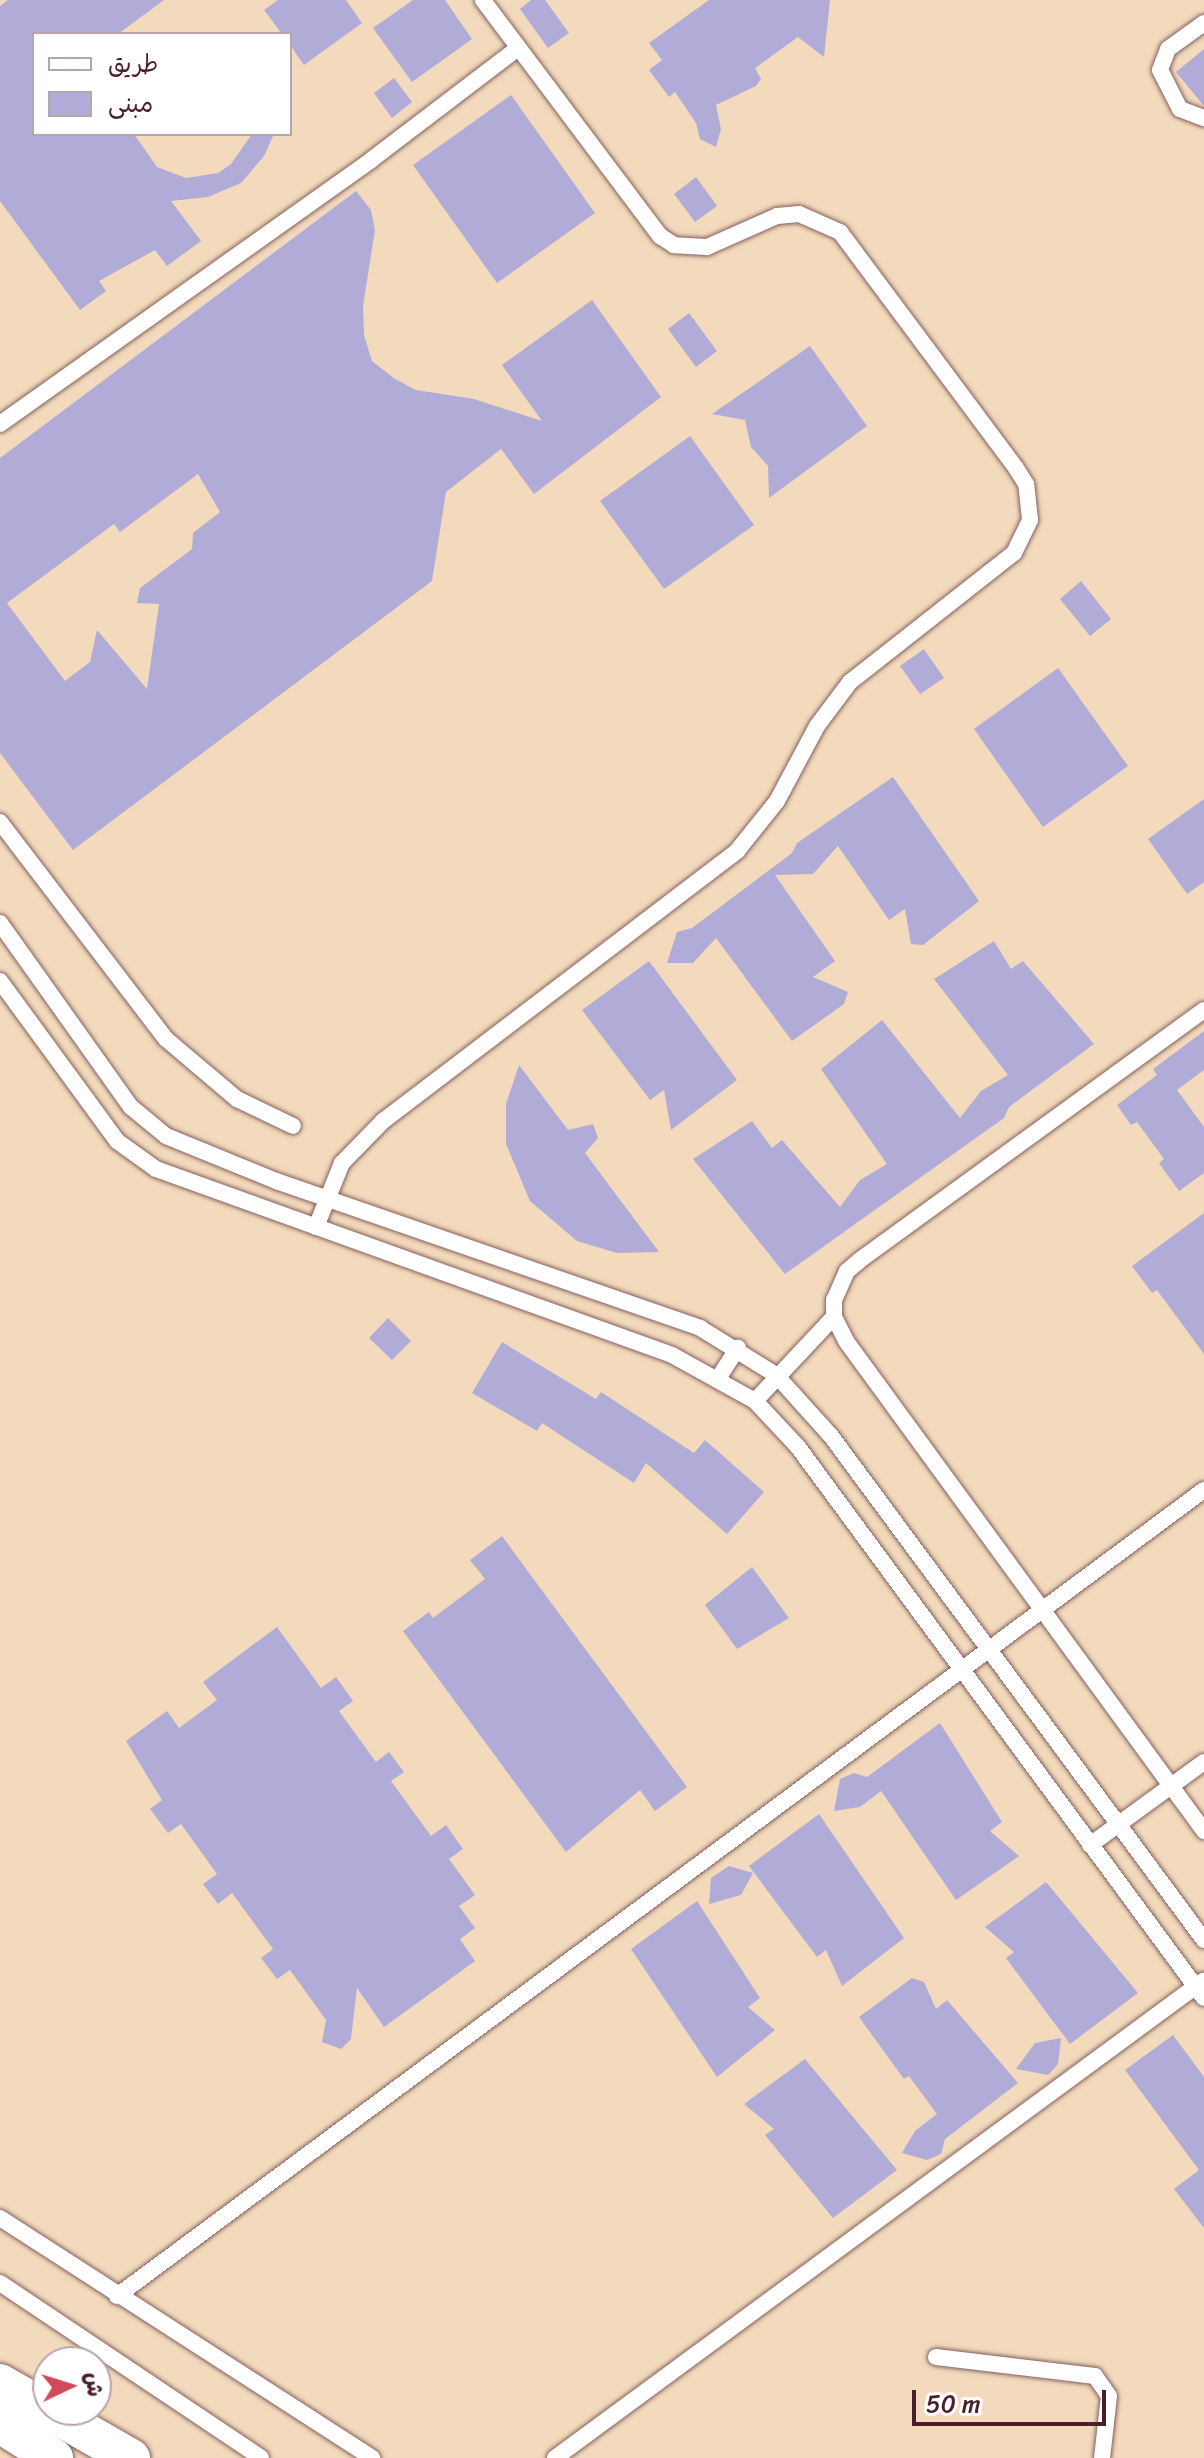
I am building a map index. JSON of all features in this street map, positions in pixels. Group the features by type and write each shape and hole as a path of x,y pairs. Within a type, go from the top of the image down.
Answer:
{"street":[{"path":"0,2383 131,2458"},
{"path":"0,2424 54,2458"}],"lane":[{"path":"316,1227 325,1198 342,1163 383,1121 737,851 768,815 817,726 850,682 1014,553 1030,520 1026,484 1016,468 840,232 821,220 777,216 707,247 674,245 648,224 483,0"},
{"path":"1204,23 1168,49 1160,70 1180,109 1204,118"},
{"path":"0,424 371,160 518,48"},
{"path":"0,822 166,1039 237,1099 293,1126"},
{"path":"0,923 147,1123 187,1146 279,1182 680,1320 738,1348 776,1375 823,1425 1204,1940"},
{"path":"0,981 117,1141 156,1169 672,1355 719,1377 755,1401 798,1447 960,1671 1201,1988 555,2458"},
{"path":"1204,1010 859,1261 838,1285 834,1317 846,1341 1204,1831"},
{"path":"268,1210 279,1182"},
{"path":"755,1401 776,1375 834,1317"},
{"path":"719,1377 738,1348"},
{"path":"117,2296 1204,1490"},
{"path":"1090,1845 1204,1762"},
{"path":"0,2218 372,2458"},
{"path":"0,2283 261,2458"},
{"path":"936,2357 1095,2376 1109,2396 1102,2458"}],"building":[{"path":"8,0 164,0 121,32 32,32 32,136 135,136 157,167 186,178 218,173 231,164 251,136 273,136 264,156 241,183 208,197 171,201 201,241 167,266 155,250 99,281 106,291 80,310 0,201 0,6"},
{"path":"278,0 346,0 362,23 304,65 292,48 292,32 280,32 264,10"},
{"path":"413,0 445,0 472,39 412,82 373,28"},
{"path":"531,0 545,0 569,33 548,48 520,9"},
{"path":"709,0 830,0 824,57 798,37 755,68 761,79 756,86 716,105 721,129 716,147 700,139 696,123 675,92 669,97 649,70 662,60 649,43"},
{"path":"1204,49 1204,106 1176,72"},
{"path":"394,78 412,102 392,118 374,93"},
{"path":"511,95 595,213 497,283 413,165"},
{"path":"696,177 717,206 695,222 674,194"},
{"path":"356,191 371,210 375,230 363,306 364,335 372,361 395,379 416,390 474,399 542,421 502,365 592,300 661,397 534,494 501,449 446,492 432,581 73,850 0,753 0,458","holes":["198,474 220,512 193,533 192,549 140,588 137,603 159,604 147,689 97,630 90,662 65,681 7,603 114,524 120,532"]},
{"path":"689,313 717,351 696,367 668,329"},
{"path":"810,346 867,426 769,498 768,466 751,447 745,420 712,414"},
{"path":"690,436 754,525 664,589 600,501"},
{"path":"1081,581 1111,619 1090,636 1060,599"},
{"path":"924,649 944,678 920,694 900,666"},
{"path":"1058,668 1128,766 1043,827 974,729"},
{"path":"893,777 979,901 923,945 911,944 905,909 889,920 838,846 813,874 775,875 835,961 813,977 848,992 844,1004 792,1041 716,938 693,963 667,963 677,932 692,928 792,853 797,843"},
{"path":"1204,799 1204,882 1187,894 1148,839"},
{"path":"994,941 1011,969 1023,961 1094,1044 1009,1107 1004,1118 785,1274 693,1159 752,1121 772,1148 782,1140 840,1207 860,1180 887,1164 821,1069 882,1020 960,1118 981,1091 1008,1075 934,979"},
{"path":"649,961 737,1080 671,1130 664,1090 650,1100 582,1010"},
{"path":"1204,1031 1204,1070 1177,1090 1204,1127 1204,1173 1179,1191 1159,1163 1164,1159 1137,1122 1131,1125 1117,1105 1157,1075 1153,1069"},
{"path":"519,1065 568,1130 593,1124 598,1138 585,1153 659,1252 617,1253 577,1241 530,1201 506,1144 506,1104"},
{"path":"1204,1213 1204,1354 1157,1290 1152,1293 1132,1266"},
{"path":"388,1318 411,1341 392,1360 369,1338"},
{"path":"502,1342 596,1399 601,1392 694,1453 705,1440 764,1492 727,1534 646,1463 634,1483 542,1423 537,1431 472,1393"},
{"path":"502,1536 687,1787 655,1811 640,1790 566,1852 403,1631 429,1612 433,1618 485,1579 470,1560"},
{"path":"752,1567 789,1618 737,1649 705,1605"},
{"path":"277,1627 321,1688 336,1677 353,1701 339,1711 376,1762 389,1752 404,1772 391,1781 431,1836 446,1825 463,1849 449,1859 475,1895 459,1906 475,1928 460,1939 475,1961 384,2027 357,1988 351,2039 341,2049 322,2042 326,2020 290,1970 277,1979 261,1958 273,1949 232,1893 218,1904 203,1884 217,1874 181,1824 168,1833 150,1809 162,1800 126,1741 167,1711 179,1728 217,1700 203,1682"},
{"path":"940,1723 1002,1822 990,1831 1019,1856 956,1900 881,1791 860,1807 834,1811 840,1779 854,1773 867,1777"},
{"path":"819,1814 904,1938 842,1986 826,1950 817,1957 749,1866"},
{"path":"729,1866 753,1873 741,1895 709,1904 711,1878"},
{"path":"1046,1882 1138,1993 1070,2044 1006,1958 1014,1952 985,1927"},
{"path":"697,1901 760,1998 748,2007 775,2030 717,2077 631,1949"},
{"path":"912,1978 924,1982 936,2009 947,2000 1018,2083 945,2139 941,2154 927,2160 902,2153 915,2131 937,2114 909,2076 904,2079 859,2017"},
{"path":"1173,2035 1204,2077 1204,2228 1174,2189 1199,2170 1125,2070"},
{"path":"1061,2038 1058,2064 1048,2075 1016,2069 1035,2043"},
{"path":"805,2059 897,2170 833,2218 765,2135 774,2129 744,2104"}]}
